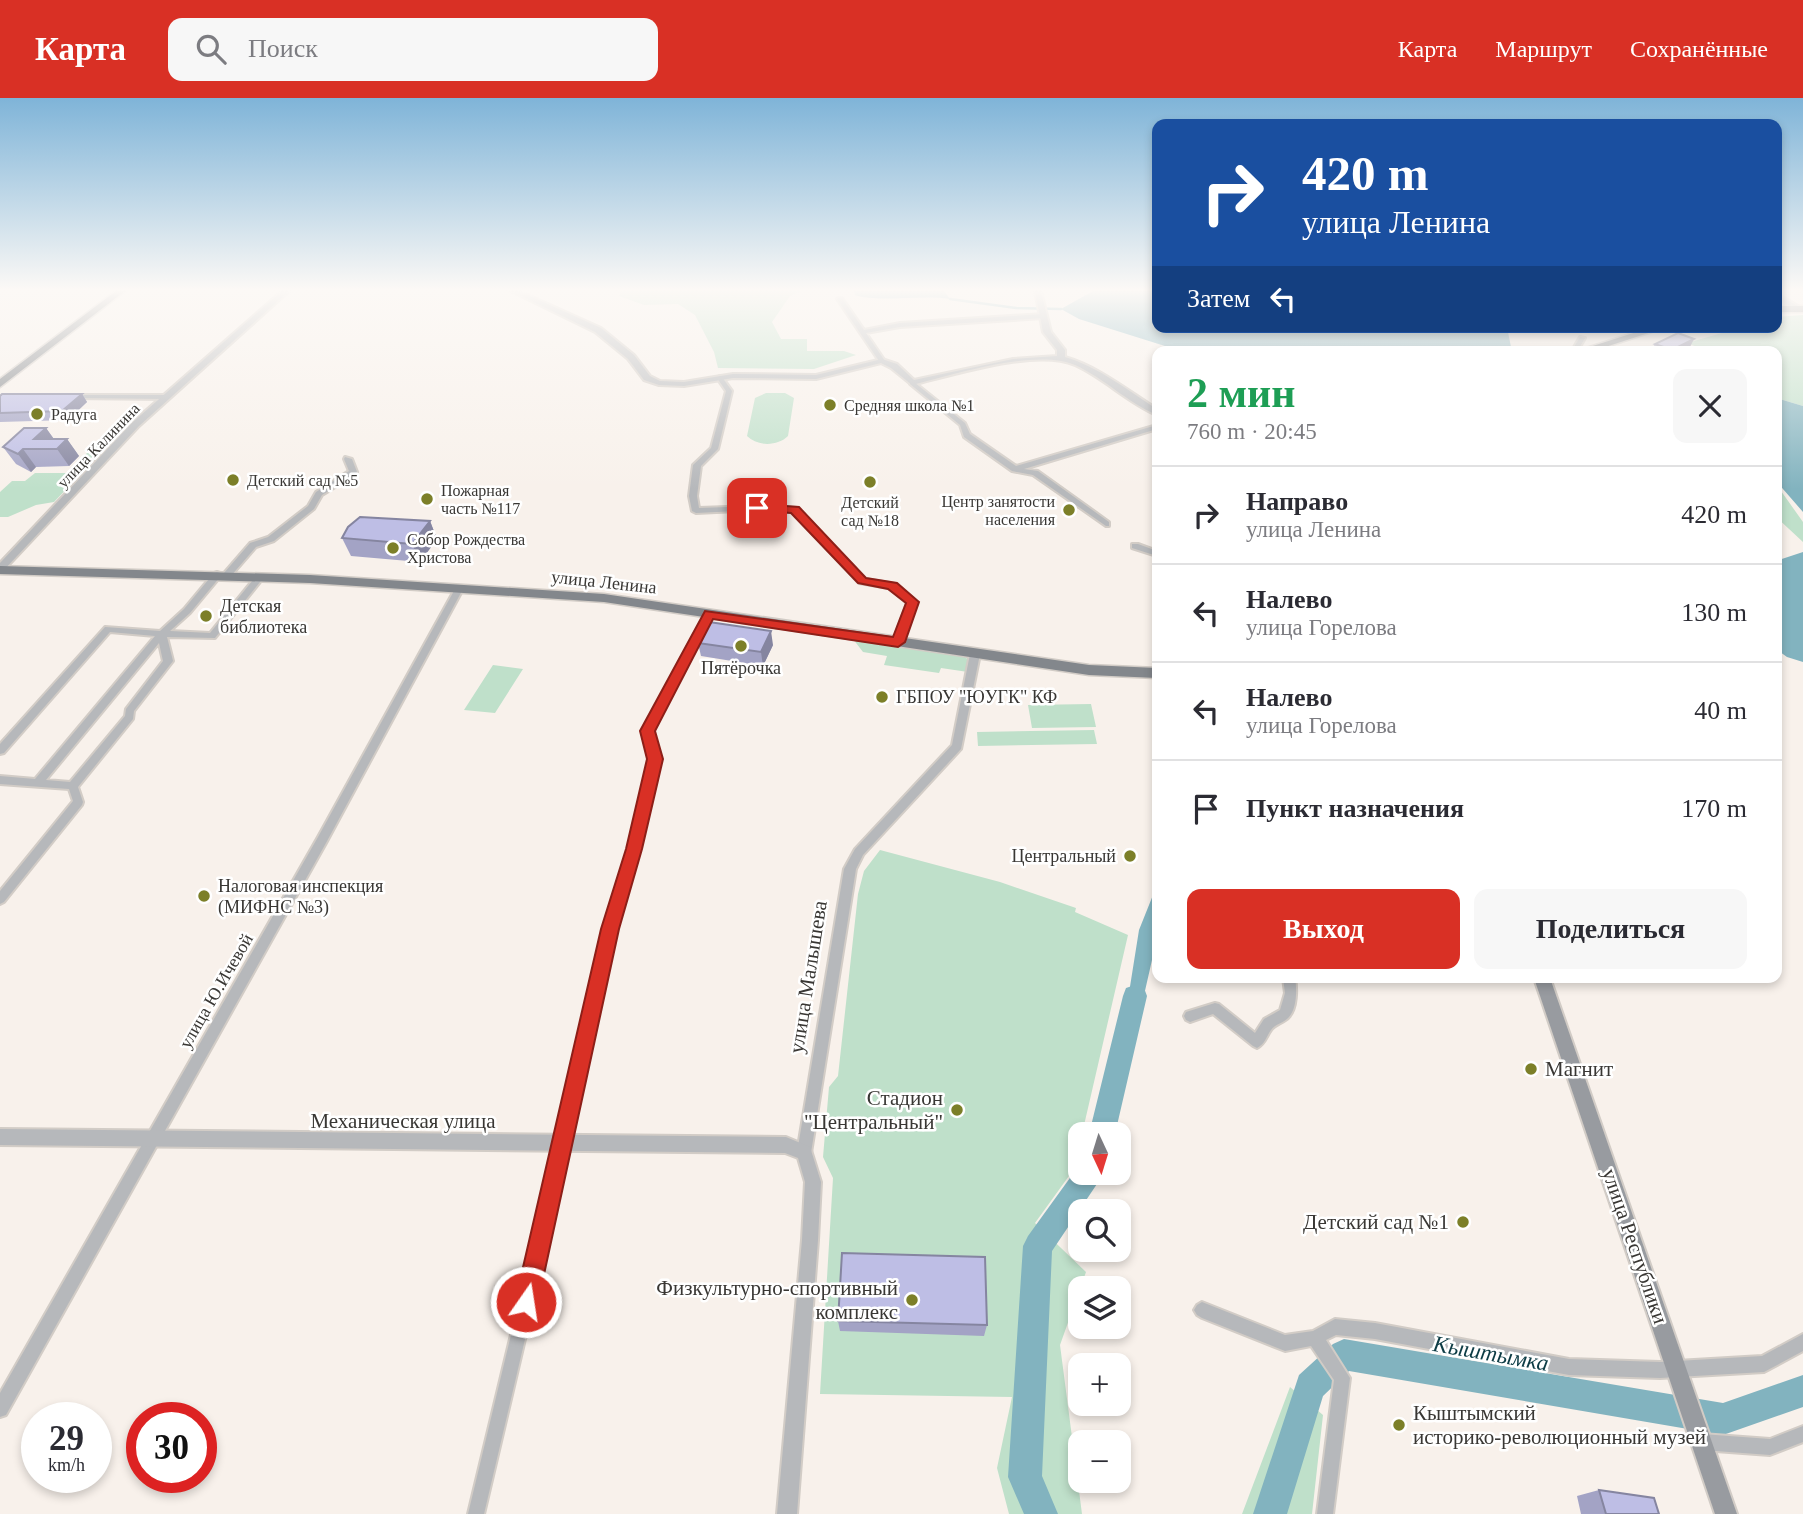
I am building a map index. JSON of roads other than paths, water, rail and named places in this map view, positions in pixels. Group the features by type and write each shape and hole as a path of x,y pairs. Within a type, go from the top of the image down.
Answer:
{"main road":[{"path":"0,384 35,357"},
{"name":"улица Ленина","path":"0,569 222,575 604,598 1089,670 1152,673"},
{"name":"улица Республики","path":"1544,983 1726,1514"}],"street":[{"name":"улица Калинина","path":"0,569 109,451 211,357"},
{"path":"631,357 647,378 659,383 684,384 747,376 816,377 882,361"},
{"path":"879,357 894,366 963,424 967,435 1015,469 1035,473 1106,524"},
{"path":"912,383 975,368 1060,357"},
{"path":"1061,357 1077,363 1152,410"},
{"path":"720,378 729,391 714,449 697,464 693,496 696,511 757,508 794,510 862,581 892,586 912,602 898,642"},
{"path":"58,397 167,397"},
{"path":"1015,469 1152,428"},
{"path":"38,782 162,634 253,545 271,539 311,507 319,494 353,472 348,459"},
{"path":"1135,546 1152,552"},
{"path":"0,750 108,629 212,636 260,577"},
{"name":"улица Ю.Ичевой","path":"0,1409 327,831 459,589"},
{"path":"476,1514 564,1143 610,929 634,849 655,759 647,731 709,614"},
{"path":"73,786 130,717 129,711 168,661 162,634"},
{"name":"улица Малышева","path":"787,1514 813,1182 804,1153 845,888 850,869 859,852 957,746 975,654"},
{"path":"0,780 73,786"},
{"path":"0,899 78,802 73,786"},
{"path":"1190,1016 1215,1008 1257,1042 1268,1023 1285,1013 1291,993 1290,983"},
{"name":"Механическая улица","path":"0,1138 786,1145 804,1153"},
{"path":"1202,1310 1285,1343 1315,1338 1335,1326 1569,1367 1677,1368 1764,1364 1803,1342"},
{"path":"1315,1338 1342,1378 1325,1514"},
{"path":"1699,1433 1770,1447 1803,1434"}],"water":[{"path":"1782,400 1803,406 1803,512 1782,488"},
{"path":"1803,552 1803,662 1782,653 1782,559"},
{"path":"1152,898 1152,960 1137,1026 1125,1018 1139,930"}],"waterway":[{"path":"1105,1122 1135,996"},
{"path":"1041,1514 1025,1477 1038,1246 1082,1185"},
{"name":"Кыштымка","path":"1270,1514 1310,1386 1344,1355 1723,1419 1803,1391"}],"place":[{"name":"Средняя школа №1","path":"830,405"},
{"name":"Радуга","path":"37,414"},
{"name":"Детский сад №5","path":"233,480"},
{"name":"Детский сад №18","path":"870,482"},
{"name":"Пожарная часть №117","path":"427,499"},
{"name":"Центр занятости населения","path":"1069,510"},
{"name":"Собор Рождества Христова","path":"393,548"},
{"name":"Детская библиотека","path":"206,616"},
{"name":"Пятёрочка","path":"741,646"},
{"name":"ГБПОУ \"ЮУГК\" КФ","path":"882,697"},
{"name":"Центральный","path":"1130,856"},
{"name":"Налоговая инспекция (МИФНС №3)","path":"204,896"},
{"name":"Магнит","path":"1531,1069"},
{"name":"Стадион \"Центральный\"","path":"957,1110"},
{"name":"Детский сад №1","path":"1463,1222"},
{"name":"Физкультурно-спортивный комплекс","path":"912,1300"},
{"name":"Кыштымский историко-революционный музей","path":"1399,1425"}]}
